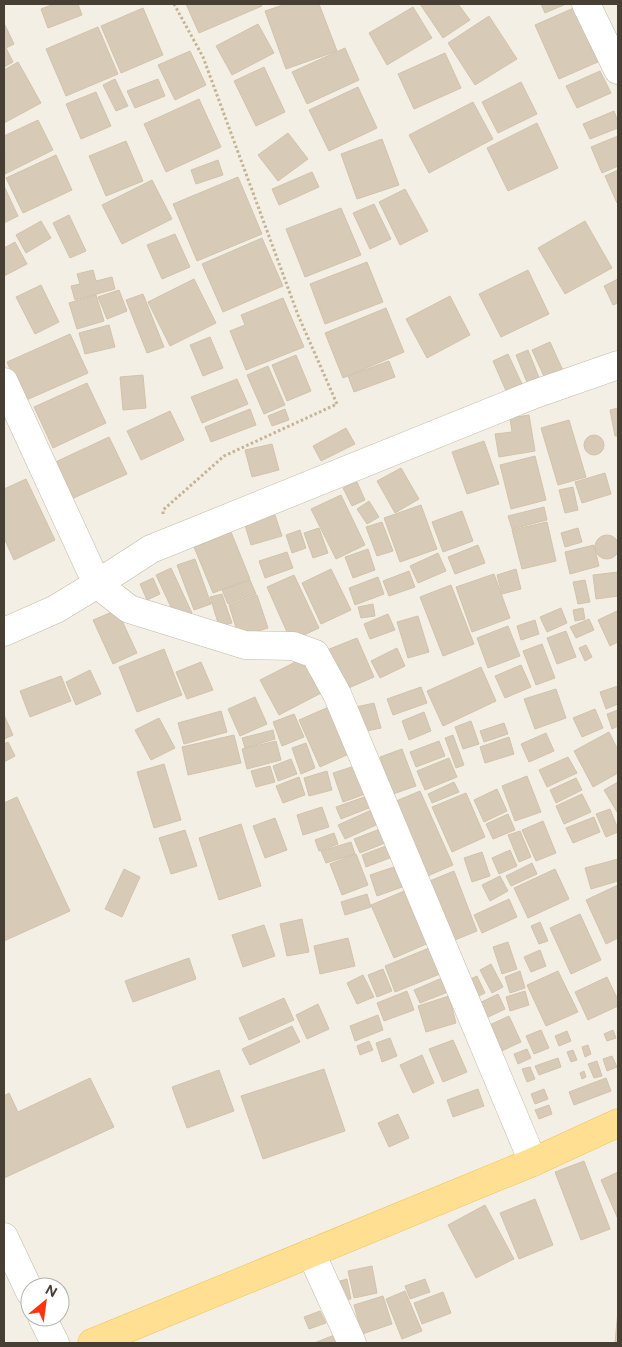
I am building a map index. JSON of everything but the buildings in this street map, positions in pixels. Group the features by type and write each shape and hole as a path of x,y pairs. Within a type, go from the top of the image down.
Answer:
{"main road":[{"path":"92,1343 533,1162 618,1123"}],"street":[{"path":"586,4 618,70"},
{"path":"4,632 56,609 150,549 535,394 618,365"},
{"path":"4,382 97,584 129,609 244,645 293,646 315,654 337,694 533,1162"},
{"path":"4,1237 23,1277"},
{"path":"311,1253 352,1343"},
{"path":"47,1327 55,1343"}],"path":[{"path":"169,542 163,510 224,456 338,404 298,315 203,57 174,4"}]}
